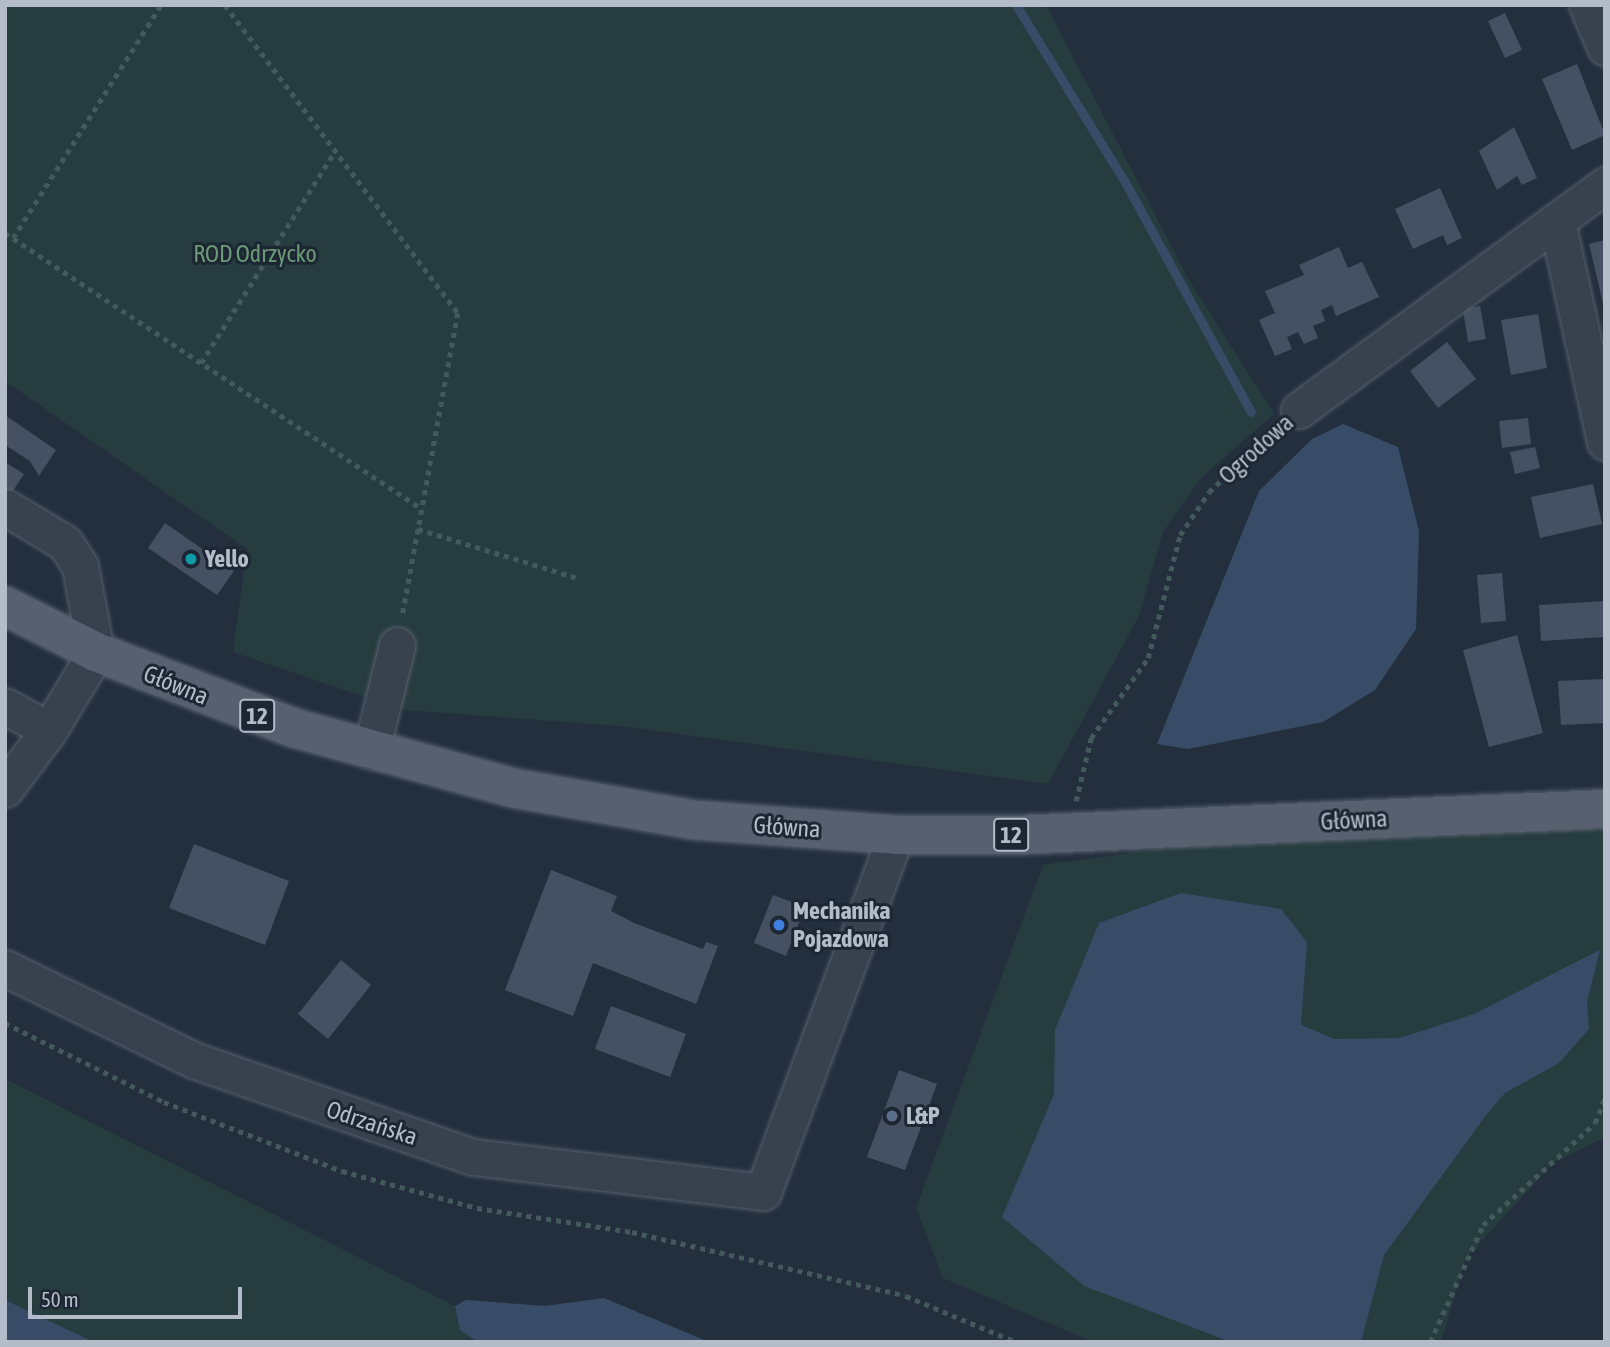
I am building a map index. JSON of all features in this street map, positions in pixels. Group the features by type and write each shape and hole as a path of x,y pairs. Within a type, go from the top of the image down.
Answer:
{"main road":[{"name":"Główna","path":"5,606 96,652 196,694 371,751 588,803 694,820 897,835 1073,833 1605,809"}],"street":[{"path":"1587,5 1605,47"},
{"name":"Ogrodowa","path":"1299,410 1558,226 1605,185"},
{"path":"1558,226 1605,442"},
{"path":"5,507 65,543 80,566 96,652 49,730 5,789"},
{"path":"371,751 397,645"},
{"path":"5,706 49,730"},
{"name":"Odrzańska","path":"5,968 196,1061 474,1157 763,1192 897,835"}],"path":[{"path":"13,238 161,5"},
{"path":"225,5 458,313 397,645"},
{"path":"201,363 335,151"},
{"path":"5,233 422,509"},
{"name":"Ogrodowa","path":"1073,833 1079,774 1091,738 1148,657 1180,535 1245,454 1299,410"},
{"path":"418,529 577,578"},
{"path":"1430,1342 1483,1225 1595,1123 1605,1097"},
{"path":"906,1296 1016,1342"}],"green space":[{"name":"ROD Odrzycko","path":"5,5 1046,5 1189,280 1274,414 1201,478 1163,532 1139,616 1048,784 621,726 403,710 233,652 247,549 5,381"},
{"path":"1605,807 1605,1137 1553,1163 1466,1258 1441,1342 1093,1342 943,1278 916,1208 1043,865 1421,812"},
{"path":"5,1079 455,1306 460,1330 478,1342 94,1342 5,1300"}],"water":[{"path":"1343,424 1398,447 1419,531 1416,629 1375,690 1323,722 1188,749 1157,744 1259,491 1312,439"},
{"path":"1181,893 1281,909 1307,942 1301,1025 1335,1039 1400,1038 1474,1014 1600,950 1587,1002 1589,1029 1559,1063 1505,1093 1384,1255 1361,1342 1231,1342 1084,1286 1002,1217 1054,1094 1055,1030 1099,923"},
{"path":"604,1298 709,1342 478,1342 460,1330 455,1306 466,1300 545,1306"},
{"path":"5,1300 94,1342 5,1342"}],"building":[{"path":"1505,13 1522,50 1505,58 1488,21"},
{"path":"1577,64 1605,135 1572,150 1542,79"},
{"path":"1514,127 1537,178 1522,185 1517,176 1497,190 1479,151"},
{"path":"1440,188 1462,238 1447,245 1443,235 1413,249 1395,209"},
{"path":"1605,240 1605,307 1604,308 1589,244"},
{"path":"1339,247 1348,268 1362,262 1379,297 1336,316 1332,305 1321,310 1325,321 1313,326 1318,338 1304,344 1298,332 1287,337 1292,349 1275,356 1259,320 1275,313 1265,291 1304,275 1299,265"},
{"path":"1480,306 1486,339 1468,342 1463,309"},
{"path":"1538,314 1547,368 1511,375 1501,320"},
{"path":"1447,342 1476,379 1438,408 1410,371"},
{"path":"5,415 56,450 39,476 30,461 5,445"},
{"path":"1528,418 1531,444 1502,448 1499,421"},
{"path":"1535,447 1540,468 1515,474 1510,452"},
{"path":"5,462 24,474 5,503"},
{"path":"1593,484 1602,524 1540,538 1531,497"},
{"name":"Yello","path":"165,523 234,571 217,595 148,548"},
{"path":"1502,573 1506,621 1481,623 1477,575"},
{"path":"1605,601 1605,637 1541,641 1539,605"},
{"path":"1517,635 1543,733 1489,747 1463,650"},
{"path":"1605,679 1605,723 1561,725 1558,681"},
{"path":"194,844 289,881 265,945 169,908"},
{"path":"551,870 617,896 611,911 634,923 703,949 706,942 718,946 696,1004 593,963 573,1016 505,990"},
{"name":"Mechanika Pojazdowa","path":"773,895 805,907 786,956 754,943"},
{"path":"341,960 371,985 328,1039 298,1014"},
{"path":"611,1006 686,1034 670,1077 595,1049"},
{"path":"899,1070 937,1084 905,1170 867,1157"}],"waterway":[{"path":"1016,5 1125,182 1251,412"}],"place":[{"name":"Yello","path":"191,559"},
{"name":"Mechanika Pojazdowa","path":"779,925"},
{"name":"L&P","path":"892,1116"}]}
